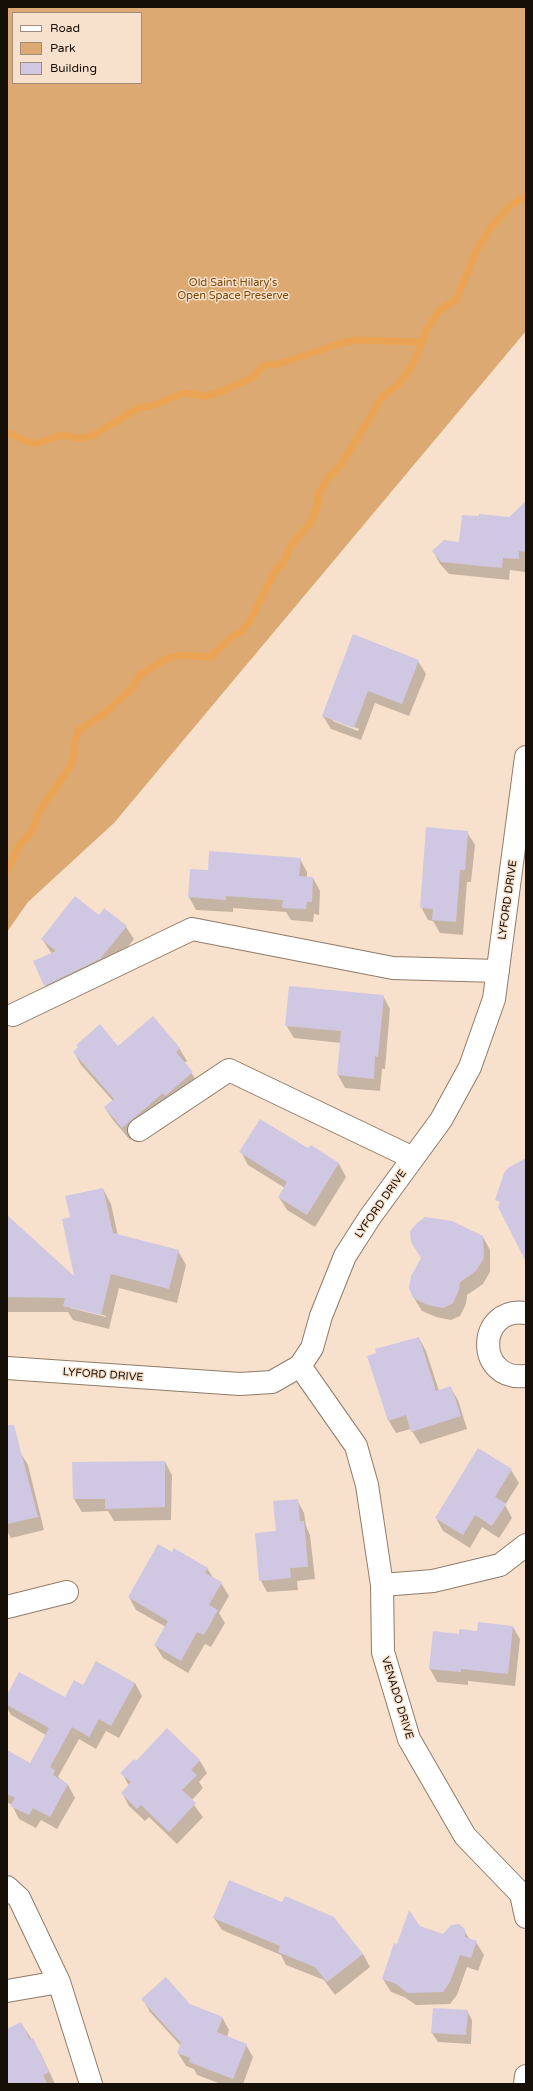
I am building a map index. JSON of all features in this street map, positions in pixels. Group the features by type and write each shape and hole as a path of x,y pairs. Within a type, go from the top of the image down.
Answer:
{"street":[{"name":"LYFORD DRIVE","path":"7,1368 240,1384 272,1382 300,1366 312,1348 321,1316 345,1256 370,1217 441,1120 470,1068 494,999 526,757"},
{"path":"13,1015 192,929 393,968 498,971"},
{"path":"139,1130 229,1070 413,1158"},
{"path":"526,1313 509,1314 500,1318 492,1326 488,1336 487,1347 490,1357 496,1366 504,1373 514,1376 526,1376"},
{"name":"VENADO DRIVE","path":"300,1366 356,1446 367,1485 382,1585 383,1652 409,1739 465,1836 523,1895 526,1917"},
{"path":"382,1585 433,1581 500,1564 526,1545"},
{"path":"7,1607 67,1592"},
{"path":"7,1886 19,1898 59,1982 91,2084"},
{"path":"7,1990 59,1982"},
{"path":"525,2084 526,2076"}],"green space":[{"name":"Old Saint Hilary's Open Space Preserve","path":"7,7 526,7 526,331 114,823 28,902 7,932"}],"building":[{"path":"526,501 526,552 519,551 519,559 503,558 502,568 441,562 432,551 444,540 459,542 462,515 479,516 479,514 509,517"},
{"path":"353,634 419,660 402,704 368,691 354,728 322,716"},
{"path":"426,827 468,831 465,870 460,870 456,922 432,920 433,909 420,908"},
{"path":"209,851 301,858 299,876 313,877 312,902 307,902 306,909 282,908 283,900 226,896 226,900 188,897 190,869 208,870"},
{"path":"75,896 99,915 104,908 127,926 100,959 44,986 33,961 56,951 41,939"},
{"path":"289,986 384,995 378,1057 375,1056 374,1079 337,1075 341,1031 285,1026"},
{"path":"153,1016 180,1048 176,1052 193,1072 165,1096 163,1093 122,1128 104,1107 114,1099 73,1052 78,1047 76,1045 100,1024 118,1046"},
{"path":"260,1119 308,1148 311,1145 339,1163 307,1215 278,1197 287,1182 239,1152"},
{"path":"526,1158 526,1262 498,1207 500,1202 495,1200 504,1173 508,1168"},
{"path":"103,1188 113,1233 179,1250 169,1289 111,1274 101,1315 63,1306 65,1298 7,1297 7,1215 74,1276 62,1219 70,1217 65,1196"},
{"path":"425,1217 452,1221 483,1236 484,1258 476,1271 460,1282 459,1290 453,1303 443,1308 428,1305 413,1298 409,1288 411,1276 421,1258 411,1242 410,1231"},
{"path":"419,1337 436,1391 451,1386 461,1416 411,1432 406,1415 388,1421 367,1356 376,1353 375,1349"},
{"path":"7,1425 14,1425 38,1517 7,1524"},
{"path":"478,1448 512,1469 495,1497 506,1504 492,1526 475,1515 463,1535 435,1518"},
{"path":"165,1461 165,1507 105,1509 105,1499 73,1499 72,1462"},
{"path":"298,1499 300,1521 304,1521 308,1567 290,1568 291,1578 259,1581 255,1533 276,1531 273,1501"},
{"path":"158,1544 172,1552 174,1548 208,1568 205,1573 222,1582 209,1605 218,1610 204,1635 197,1632 181,1661 154,1645 168,1621 128,1597"},
{"path":"478,1622 513,1626 508,1674 461,1669 461,1672 429,1669 433,1631 459,1634 459,1629 477,1631"},
{"path":"96,1661 135,1683 111,1726 99,1719 89,1737 72,1727 50,1767 55,1770 53,1775 68,1784 50,1817 33,1808 29,1815 10,1806 15,1798 7,1794 7,1750 30,1763 49,1728 7,1705 7,1695 19,1672 65,1697 74,1680 83,1685"},
{"path":"167,1728 200,1760 191,1770 197,1775 182,1790 196,1803 169,1832 141,1805 137,1809 121,1793 131,1782 120,1773 134,1759 136,1761"},
{"path":"229,1880 282,1902 285,1896 334,1917 363,1954 327,1982 315,1967 278,1952 280,1946 213,1918"},
{"path":"409,1910 420,1926 443,1934 451,1925 459,1924 465,1929 465,1937 477,1941 471,1958 460,1955 450,1982 443,1992 408,1993 396,1984 382,1979 394,1943 397,1944"},
{"path":"166,1977 190,2004 223,2017 217,2032 247,2044 233,2079 189,2062 190,2058 177,2053 181,2043 141,1999"},
{"path":"433,2008 468,2010 466,2035 431,2033"},
{"path":"21,2022 30,2040 33,2038 49,2072 43,2075 47,2084 7,2084 7,2029"}],"waterway":[{"path":"7,872 18,847 32,831 38,813 70,767 74,755 74,744 78,731 106,712 133,687 140,675 166,659 181,655 211,657 230,638 242,631 250,621 274,573 284,562 291,545 311,522 317,508 318,494 329,477 341,465 384,394 397,386 412,366 427,329 440,310 456,300 478,247 492,226 510,206 526,196"},
{"path":"7,432 28,442 39,443 61,435 78,438 92,436 138,408 155,405 183,393 203,396 218,393 253,377 264,365 279,364 338,344 357,340 421,342"}]}
